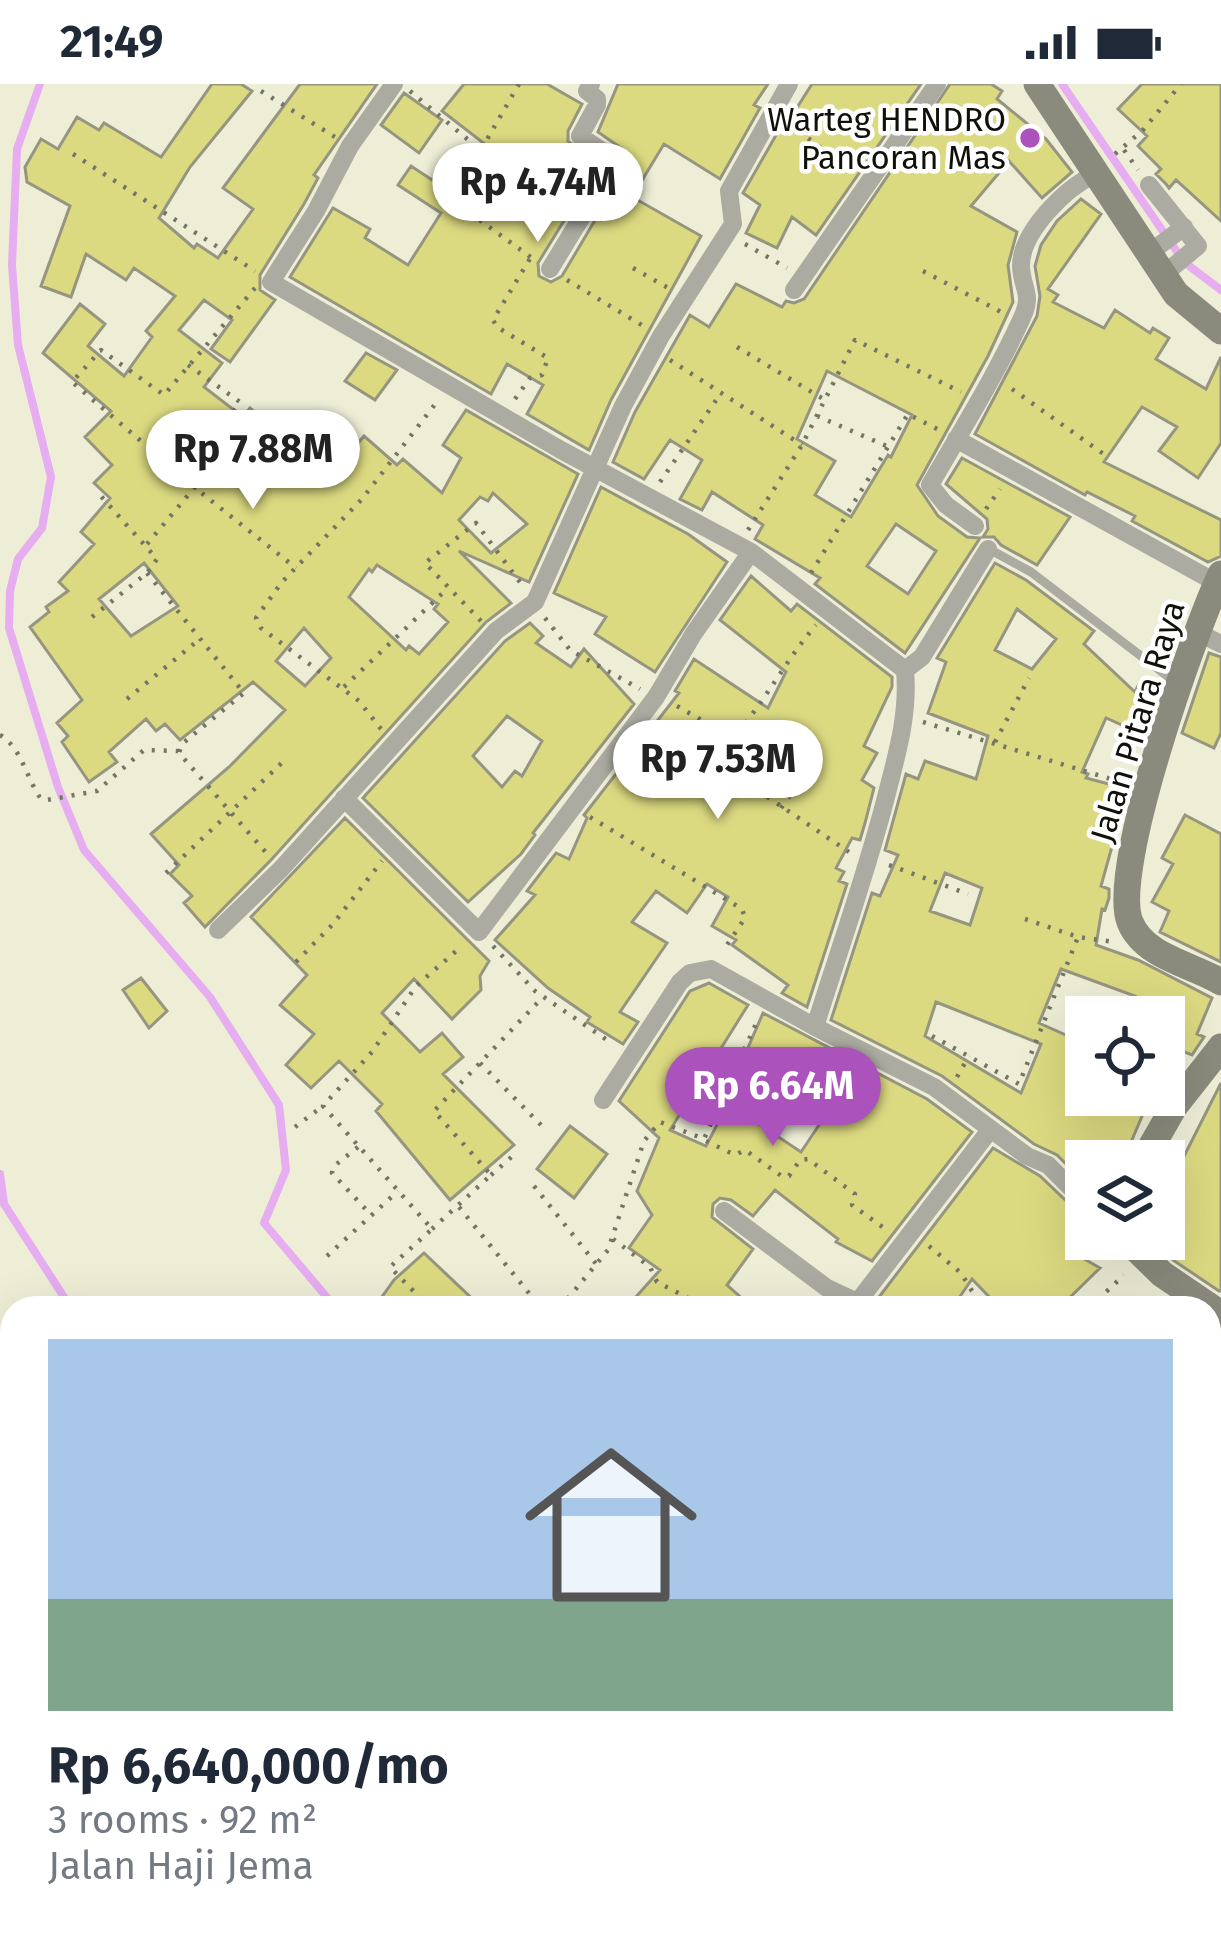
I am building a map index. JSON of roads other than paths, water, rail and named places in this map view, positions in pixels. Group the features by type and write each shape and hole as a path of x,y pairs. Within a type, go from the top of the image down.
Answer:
{"main road":[{"path":"1037,84 1095,175 1167,250 1176,295 1221,331"},
{"name":"Jalan Pitara Raya","path":"1219,578 1209,638 1179,686 1147,790 1128,890 1131,925 1157,952 1221,982"},
{"path":"1155,1140 1221,1047"},
{"path":"1149,1260 1198,1296"}],"street":[{"path":"398,84 350,146 271,282 744,548 905,670"},
{"path":"218,930 281,869 496,631 535,602 593,466 653,350 726,234 734,214 729,191 790,84"},
{"path":"793,280 937,84"},
{"path":"550,269 614,164 580,136 597,105 589,87"},
{"path":"975,526 946,505 930,485 1020,323 1029,296 1021,267 1032,238 1051,206 1095,175"},
{"path":"1148,185 1167,250 1198,246 1190,253"},
{"path":"956,439 1219,578"},
{"path":"344,798 479,932 656,698 744,548"},
{"path":"905,670 922,657 988,549"},
{"path":"815,1027 870,858 905,717 905,670"},
{"path":"603,1100 680,982 690,973 711,969 934,1087 1027,1156 1048,1165 1065,1182"},
{"path":"862,1296 990,1130"},
{"path":"724,1211 840,1296"}],"lane":[{"path":"988,549 1031,572 1179,686"}],"waterway":[{"path":"40,84 17,149 12,265 18,345 51,477 42,528 18,559 10,591 9,628 58,787 84,850 210,997 279,1105 286,1170 264,1223 326,1296"},
{"path":"1062,84 1184,262 1221,290"},
{"path":"0,1174 4,1204 63,1296"}],"place":[{"name":"Warteg HENDRO Pancoran Mas","path":"1030,138"}]}
